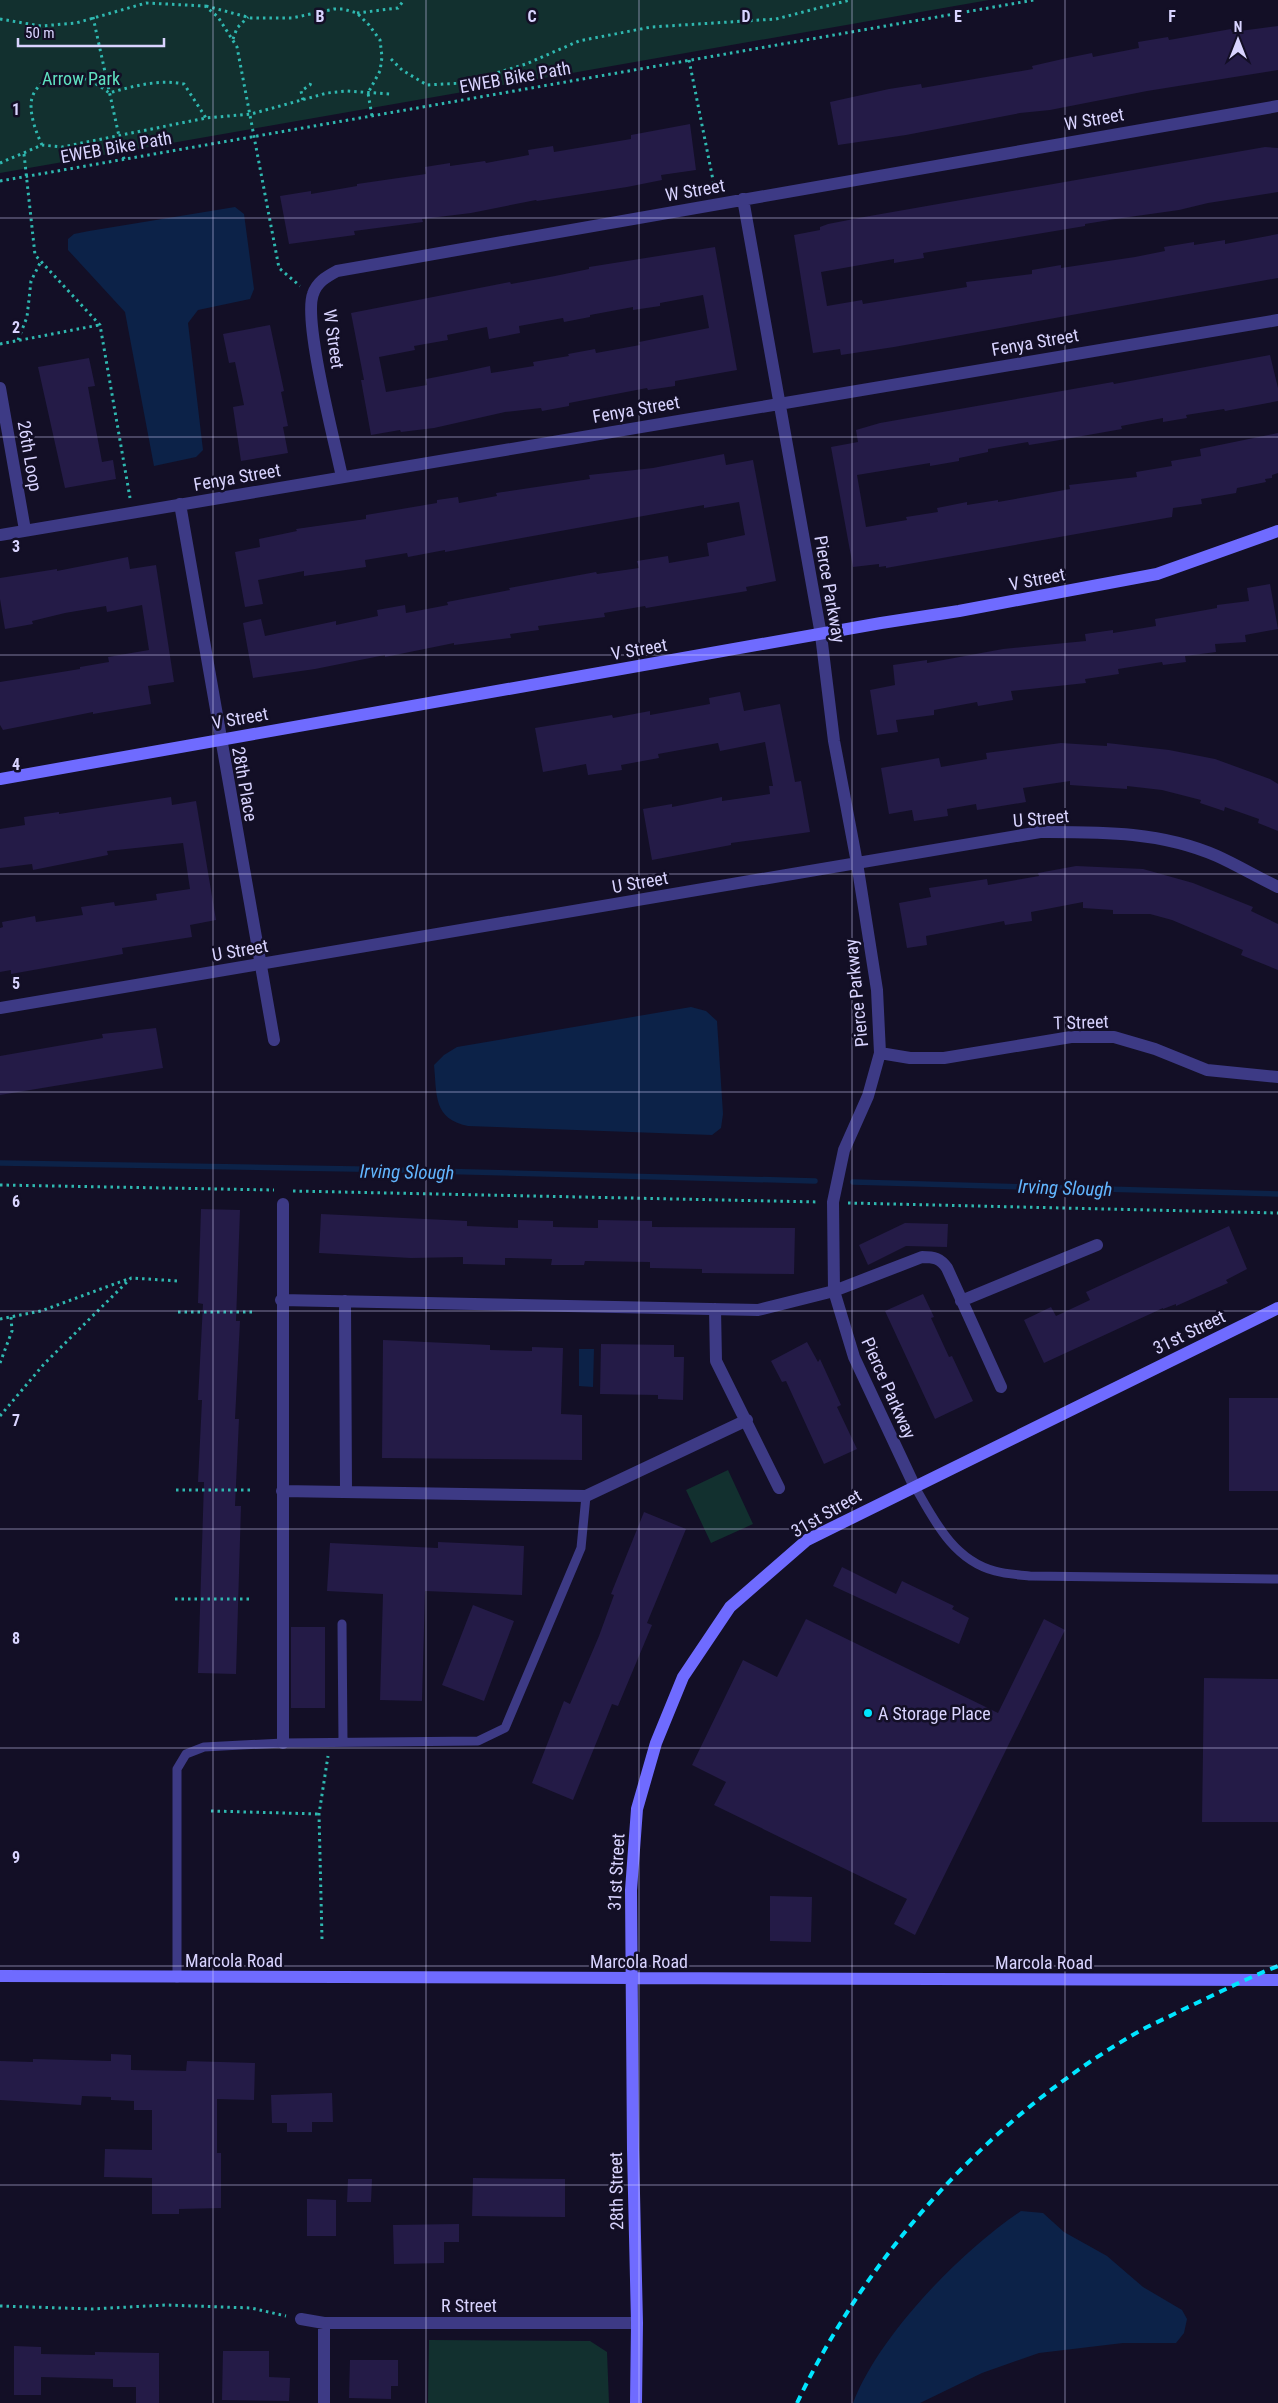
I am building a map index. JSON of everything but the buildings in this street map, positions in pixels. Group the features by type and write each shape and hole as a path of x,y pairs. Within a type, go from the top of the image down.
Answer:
{"street":[{"name":"W Street","path":"342,477 314,342 312,296 321,279 337,271 1278,106"},
{"name":"Pierce Parkway","path":"743,199 821,636 834,742 857,863 877,990 880,1053 868,1096 844,1150 833,1202 834,1291 843,1327 854,1357 914,1485"},
{"name":"Fenya Street","path":"0,536 26,530 1278,320"},
{"name":"26th Loop","path":"0,388 26,530"},
{"name":"28th Place","path":"180,504 274,1040"},
{"name":"V Street","path":"0,779 821,636 1157,574 1278,531"},
{"name":"U Street","path":"0,1008 1040,832 1118,833 1158,837 1217,856 1278,887"},
{"name":"T Street","path":"880,1053 910,1058 944,1058 1070,1037 1114,1037 1155,1049 1207,1070 1278,1077"},
{"path":"283,1204 281,1300 283,1743"},
{"path":"961,1301 1097,1245"},
{"path":"281,1300 758,1310 834,1291 922,1257 932,1257 941,1260 947,1268 1001,1387"},
{"path":"345,1301 346,1492"},
{"name":"31st Street","path":"631,1978 631,1890 637,1809 656,1743 684,1677 730,1607 807,1540 914,1485 1278,1308"},
{"path":"715,1309 716,1361 747,1420 779,1488"},
{"path":"282,1491 586,1496 747,1420"},
{"name":"Marcola Road","path":"0,1976 1278,1980"},
{"name":"28th Street","path":"631,1978 637,2323 636,2403"},
{"name":"R Street","path":"301,2319 324,2323 637,2323"},
{"path":"324,2323 324,2403"}],"lane":[{"name":"Pierce Parkway","path":"914,1485 950,1543 962,1555 994,1571 1039,1577 1278,1579"},
{"path":"177,1978 177,1770 186,1754 204,1747 283,1743 478,1742 505,1728 581,1548 586,1496"},
{"path":"342,1624 343,1742"}],"path":[{"path":"357,14 398,8 404,0"},
{"path":"391,59 402,70 427,85 463,83 526,64 579,41 651,27 776,19 850,0"},
{"name":"EWEB Bike Path","path":"0,181 1034,0"},
{"path":"0,19 41,26 76,23 146,3 205,6 248,17 292,18 334,9 343,9 357,14 369,25 380,40 382,57 380,71 368,93 372,116"},
{"path":"205,6 218,17 237,47 280,268 312,296"},
{"path":"93,17 124,159"},
{"path":"233,39 237,28 248,17"},
{"path":"689,60 718,204"},
{"path":"42,145 36,132 32,106 34,94 41,85 52,77 65,75 99,84 109,93"},
{"path":"302,100 301,91 310,85 312,80"},
{"path":"109,93 146,83 172,82 184,84 206,118"},
{"path":"0,164 42,145 62,147 206,118 251,114 328,93 347,91 390,94"},
{"path":"24,154 35,254 100,325 131,498"},
{"path":"18,340 27,318 31,281 41,261"},
{"path":"0,344 100,325"},
{"path":"0,1185 1278,1213"},
{"path":"0,1319 41,1311 131,1278 178,1281"},
{"path":"0,1416 44,1364 131,1278"},
{"path":"178,1312 252,1312"},
{"path":"0,1363 12,1331 11,1317"},
{"path":"176,1490 252,1490"},
{"path":"175,1599 251,1599"},
{"path":"322,1939 320,1814 329,1743"},
{"path":"211,1811 320,1814"},
{"path":"0,2306 92,2309 166,2305 251,2308 301,2319"}],"green space":[{"name":"Arrow Park","path":"0,0 989,0 0,173"},
{"path":"728,1470 753,1524 711,1543 686,1490"},
{"path":"429,2340 590,2341 607,2352 609,2403 428,2403"}],"water":[{"path":"235,207 244,214 254,289 250,299 198,310 188,323 203,450 196,457 154,466 125,312 68,250 68,239 74,234 89,231"},
{"path":"691,1007 706,1011 717,1021 723,1114 721,1128 712,1135 468,1126 448,1118 439,1104 434,1065 444,1055 457,1047"},
{"path":"579,1349 594,1349 593,1387 579,1386"},
{"path":"1021,2211 1043,2213 1064,2232 1107,2256 1143,2287 1182,2310 1187,2319 1184,2333 1176,2343 1123,2343 1039,2353 982,2373 920,2403 853,2403 865,2377 882,2350 924,2296 973,2248"}],"waterway":[{"name":"Irving Slough","path":"0,1163 355,1169 815,1181"},
{"name":"Irving Slough","path":"853,1182 1278,1194"}],"railway":[{"path":"797,2403 826,2348 859,2294 896,2243 937,2195 981,2149 1028,2108 1079,2070 1131,2036 1230,1987 1278,1966"}],"place":[{"name":"A Storage Place","path":"868,1713"}]}
